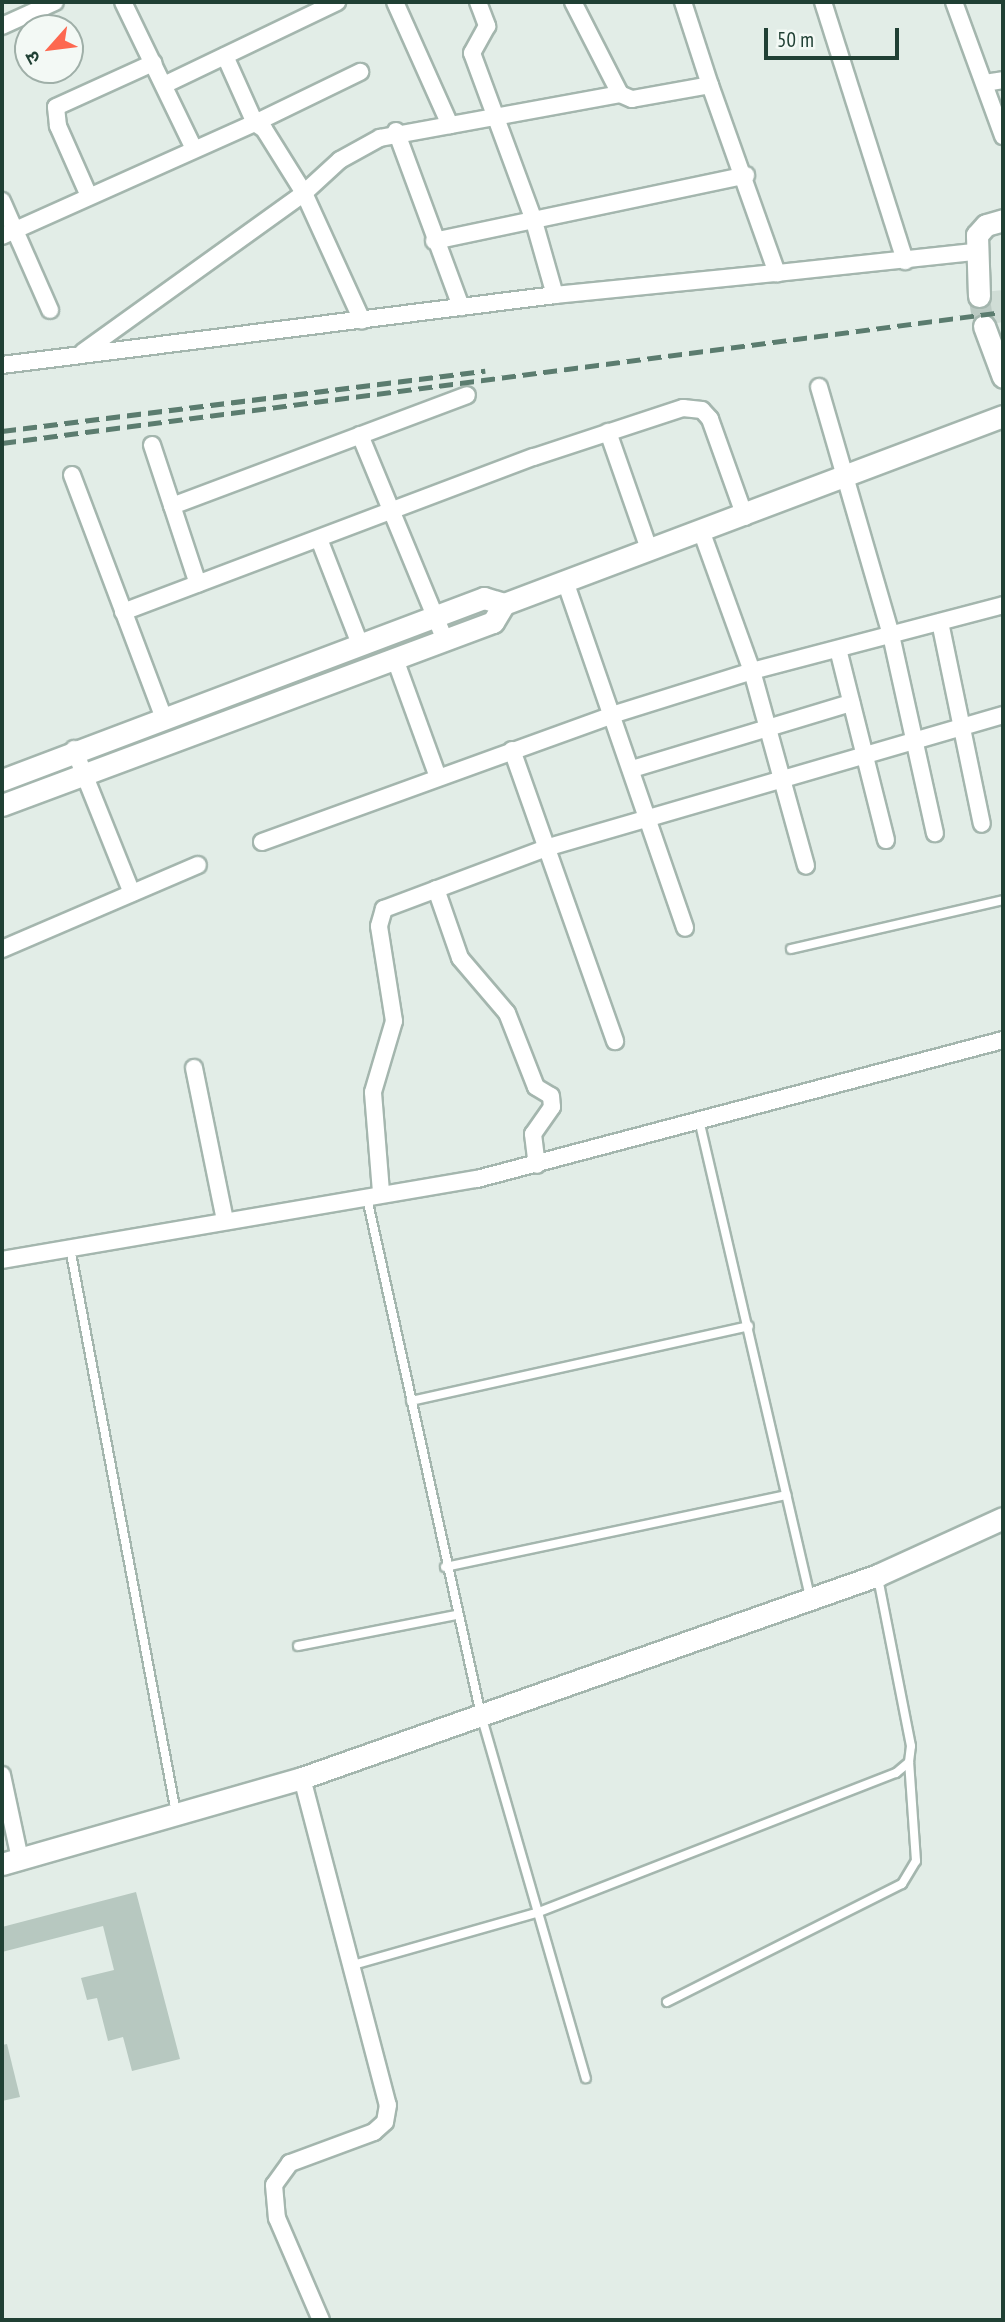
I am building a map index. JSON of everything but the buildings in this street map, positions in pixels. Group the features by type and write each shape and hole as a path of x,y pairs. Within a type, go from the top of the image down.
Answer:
{"street":[{"path":"2,26 55,2"},
{"path":"123,2 194,149"},
{"path":"164,85 337,2"},
{"path":"395,2 450,125"},
{"path":"478,2 487,26 472,52 533,218 555,295"},
{"path":"573,2 620,94"},
{"path":"683,2 710,85 746,175 777,273"},
{"path":"823,2 905,261"},
{"path":"954,2 1003,136"},
{"path":"225,56 255,123 264,128 303,193 362,320"},
{"path":"89,197 58,126 57,107 153,63"},
{"path":"8,233 255,123 360,72"},
{"path":"985,83 1003,80"},
{"path":"81,354 303,193 340,160 396,131 495,119 620,94 632,99 710,85"},
{"path":"396,131 434,241 461,307"},
{"path":"434,241 746,175"},
{"path":"2,201 8,233 50,310"},
{"path":"979,296 975,252 986,225 1003,220"},
{"path":"2,365 555,295 975,252"},
{"path":"984,326 1003,377"},
{"path":"819,387 891,635 935,833"},
{"path":"172,506 467,395"},
{"path":"123,612 608,432 683,408 702,410 745,517"},
{"path":"2,780 74,749 164,719 484,598 504,604 649,549 702,533 1003,416"},
{"path":"608,432 649,549"},
{"path":"360,435 445,640"},
{"path":"152,445 198,584"},
{"path":"72,475 164,719"},
{"path":"702,533 752,671 806,866"},
{"path":"319,539 360,644"},
{"path":"565,581 615,714 685,928"},
{"path":"2,805 493,622 504,604"},
{"path":"262,842 615,714 752,671 1003,605"},
{"path":"940,622 982,824"},
{"path":"838,649 886,840"},
{"path":"395,659 438,777"},
{"path":"632,769 852,703"},
{"path":"373,1193 373,1092 394,1021 379,916 398,902 549,846 649,820 1003,715"},
{"path":"74,749 132,893"},
{"path":"512,750 549,846 615,1041"},
{"path":"2,949 198,865"},
{"path":"436,889 460,958 507,1013 536,1087 554,1102 533,1134 537,1165"},
{"path":"2,1260 70,1245 537,1165 700,1124 1003,1040"},
{"path":"194,1068 225,1220"},
{"path":"2,1775 11,1861 302,1779 878,1575 1003,1518"},
{"path":"302,1779 388,2105 384,2122 374,2132 290,2163 274,2185 277,2218 321,2320"}],"lane":[{"path":"792,949 1003,900"},
{"path":"700,1124 749,1326 810,1599"},
{"path":"373,1193 411,1401 456,1615 481,1715 586,2078"},
{"path":"70,1245 177,1815"},
{"path":"411,1401 749,1326"},
{"path":"445,1567 787,1495"},
{"path":"667,2002 902,1884 916,1861 909,1762 878,1575"},
{"path":"298,1646 456,1615"},
{"path":"353,1965 539,1912 896,1773 909,1762"}],"shaded area":[{"path":"1003,290 1003,322 992,324 984,292"}],"tunnel":[{"path":"979,296 984,326"}],"railway":[{"path":"2,443 1003,312"},
{"path":"2,431 485,371"}]}
